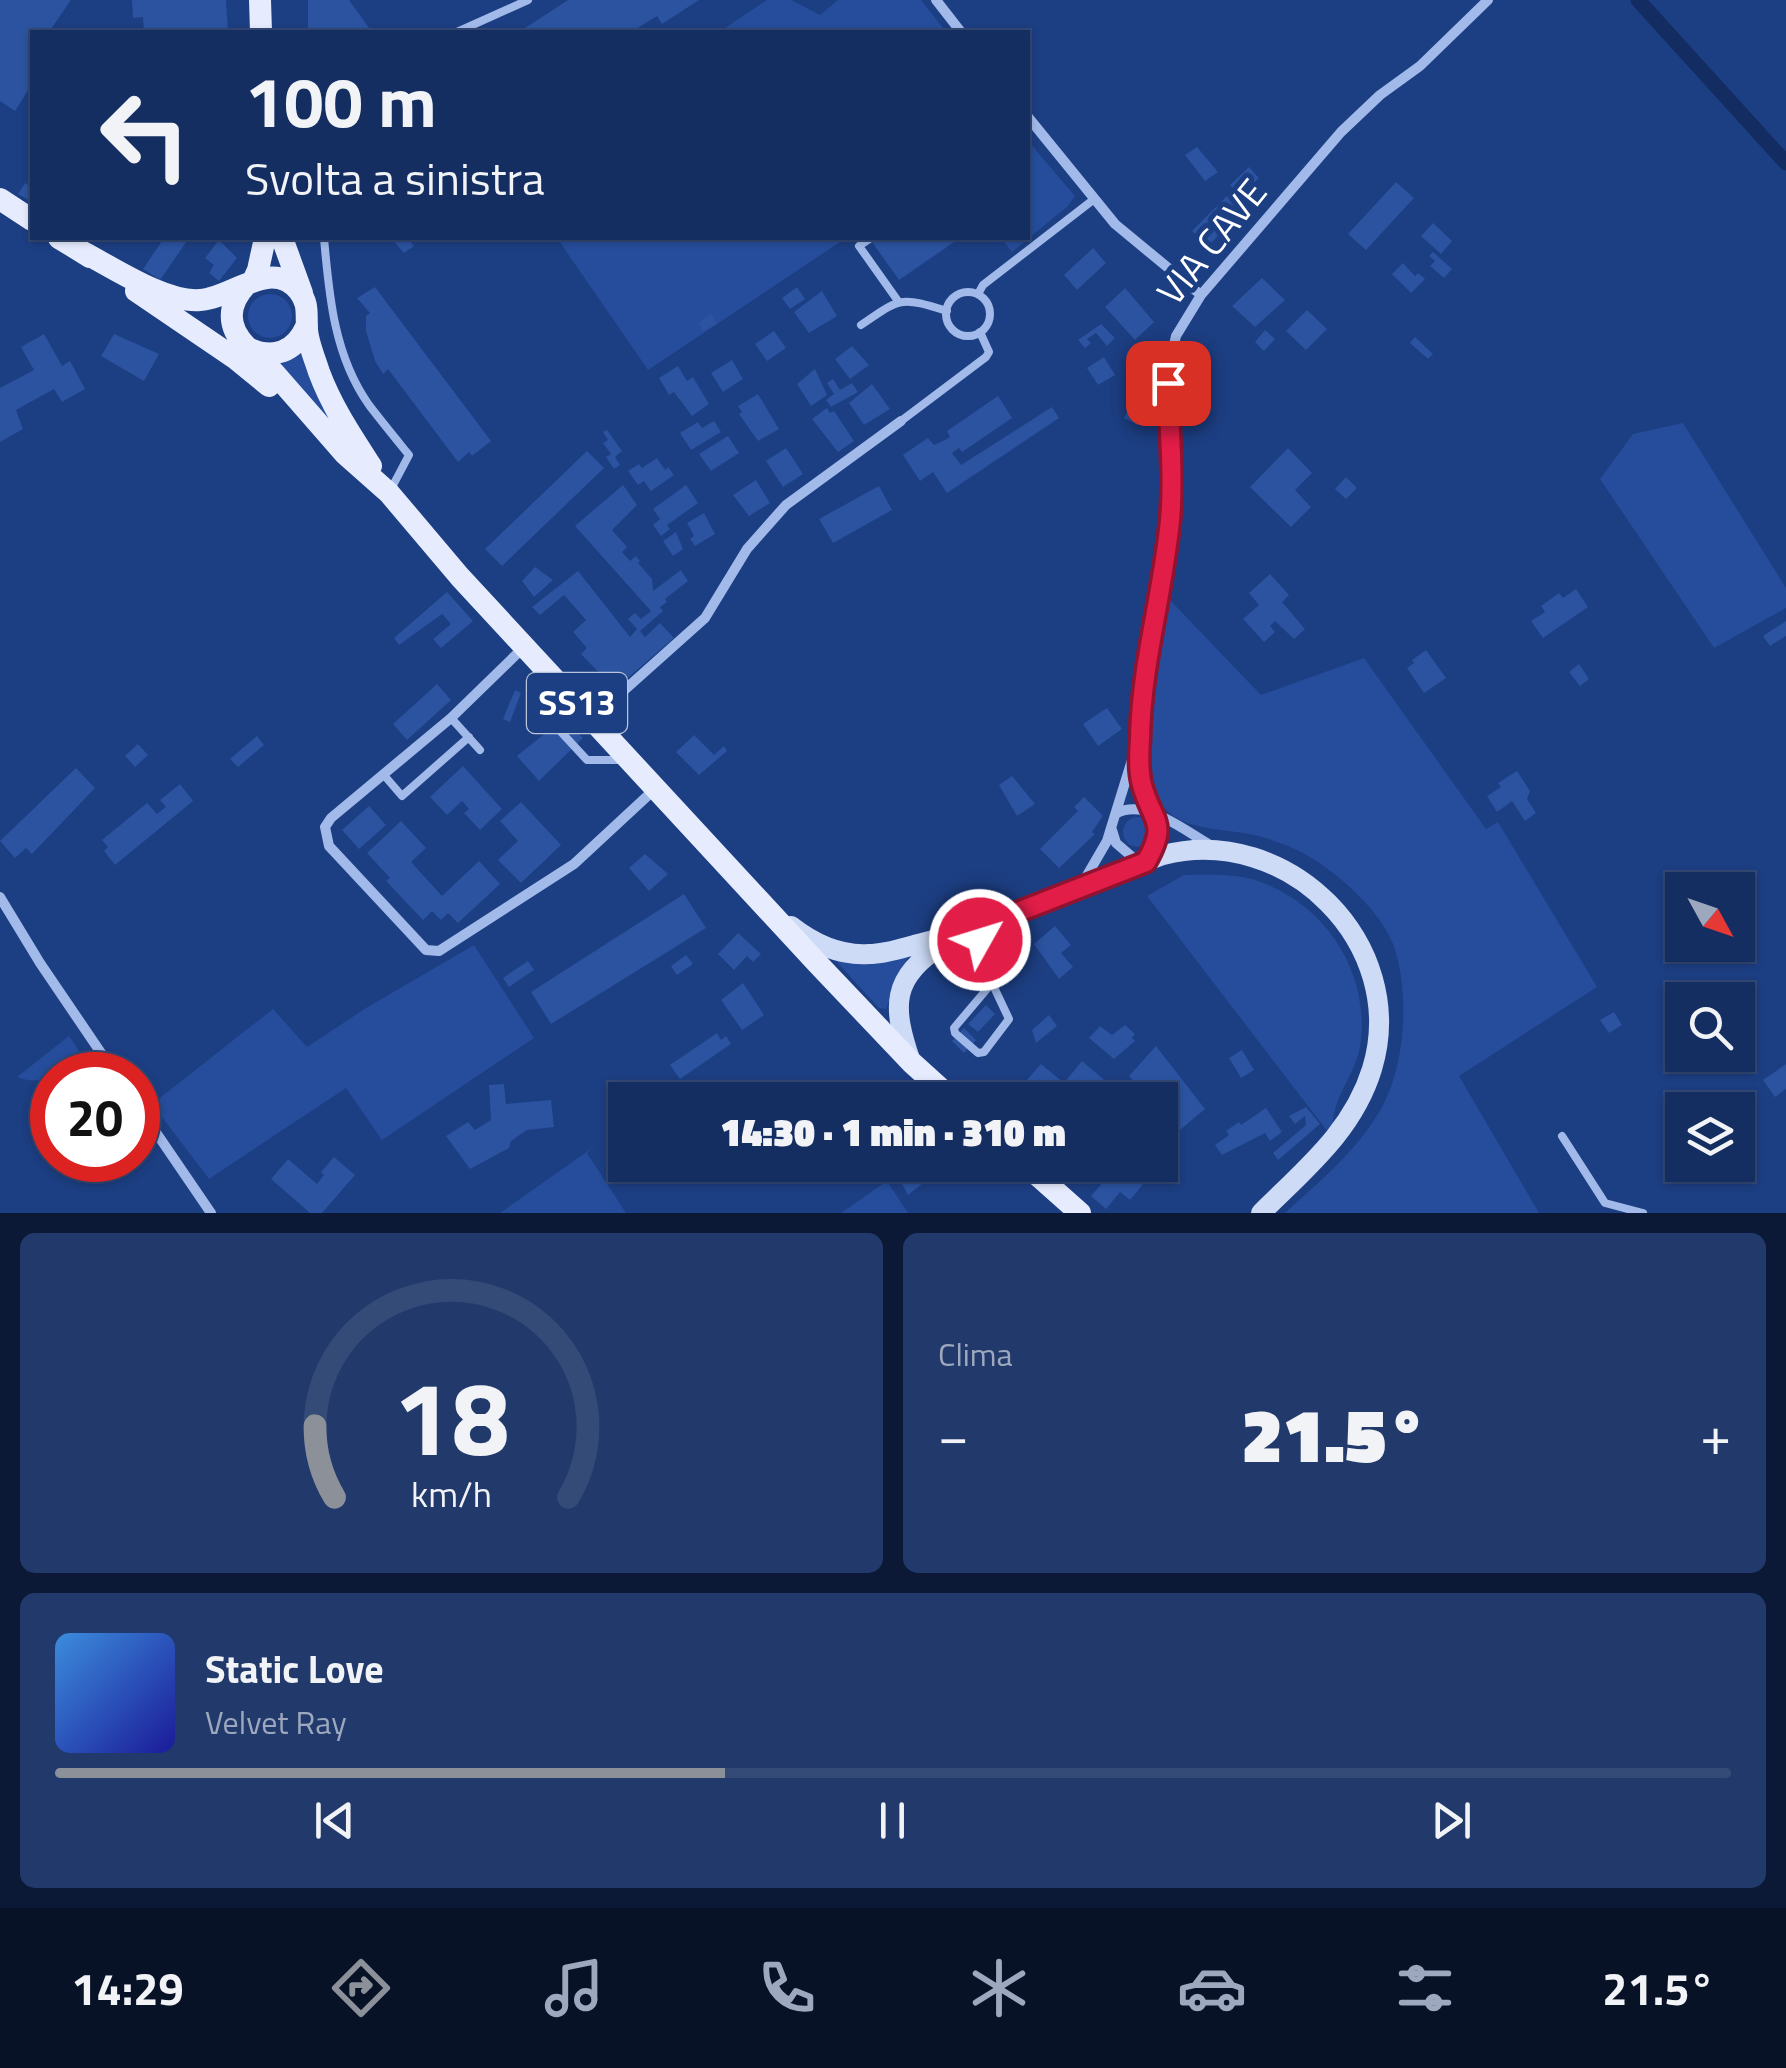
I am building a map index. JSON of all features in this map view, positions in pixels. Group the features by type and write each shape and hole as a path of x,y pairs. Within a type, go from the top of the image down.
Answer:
{"main road":[{"path":"260,0 262,30"},
{"path":"0,199 30,219"},
{"path":"62,240 252,371 388,494"},
{"path":"264,240 258,270 238,293 230,316 238,338 345,454"},
{"path":"80,252 250,349 276,354 295,345 308,317 287,243"},
{"path":"80,252 186,300 210,299 264,277 286,280 303,296"},
{"path":"306,327 334,410 388,494"},
{"name":"SS13","path":"388,494 543,667 933,1082"},
{"path":"768,908 806,938 844,952 881,953 970,930 1180,851 1218,849 1246,854 1298,876 1329,902 1365,954 1378,1007 1377,1048 1357,1108 1324,1152 1260,1213"},
{"path":"912,1062 899,1022 898,999 904,981 916,963 970,930"},
{"path":"1045,1182 1078,1211"}],"street":[{"path":"936,0 959,30"},
{"name":"VIA CAVE","path":"1079,888 1112,829 1140,734 1170,519 1169,358 1176,336 1201,295 1341,132 1380,95 1420,66 1488,0"},
{"path":"1030,120 1115,224 1201,295"},
{"path":"592,719 705,618 747,549 786,506 901,421"},
{"path":"525,647 451,718 331,818 325,828 329,846 431,952 439,951 574,864 656,788"},
{"path":"1112,829 1116,842 1143,863 1158,840 1156,816 1142,785 1140,734"},
{"path":"1117,814 1134,808 1218,849"},
{"path":"0,897 101,1052"},
{"path":"160,1138 211,1213"}],"lane":[{"path":"461,30 528,0"},
{"path":"978,294 1093,200"},
{"path":"324,240 342,351 368,404 410,455 388,494"},
{"path":"868,240 859,246 898,300"},
{"path":"958,294 978,294 990,312 989,320 980,332 958,334 949,324 946,310 958,294"},
{"path":"861,326 898,300 946,310"},
{"path":"901,421 986,357 990,352 980,332"},
{"path":"543,667 536,706 588,760 630,760"},
{"path":"451,718 480,750"},
{"path":"383,774 402,796 468,737"},
{"path":"970,930 1009,1019 984,1052 978,1054 954,1028 992,983"},
{"path":"1562,1136 1605,1204 1643,1213"}],"shaded area":[{"path":"767,0 791,0 820,15 838,0 921,0 944,30 722,30"},
{"path":"1030,143 1075,196 1030,237"},
{"path":"558,240 843,240 648,370"},
{"path":"1003,240 1027,240 1012,252"},
{"path":"270,294 286,300 292,316 286,332 270,338 254,332 248,316 254,300"},
{"path":"303,352 329,417 327,418 280,365"},
{"path":"1683,423 1786,588 1786,608 1714,648 1600,479 1633,434"},
{"path":"1169,599 1261,695 1364,658 1486,829 1498,822 1597,987 1459,1076 1539,1213 1285,1213 1350,1151 1382,1107 1401,1048 1402,983 1393,944 1377,916 1324,866 1270,839 1186,822 1158,801 1147,779 1146,748"},
{"path":"1138,817 1149,821 1153,832 1149,843 1138,847 1127,843 1123,832 1127,821"},
{"path":"1184,875 1252,879 1285,893 1307,908 1340,947 1359,995 1362,1021 1354,1067 1328,1132 1147,896"},
{"path":"474,945 534,1038 382,1140 346,1088 209,1179 160,1115 160,1098 273,1009 307,1047"},
{"path":"908,956 886,1009 879,1008 836,961"},
{"path":"69,1036 79,1051 78,1052 49,1052"},
{"path":"30,1067 30,1080 17,1077"},
{"path":"595,1146 587,1153 626,1213 500,1213"},
{"path":"888,1182 908,1213 841,1213"}],"building":[{"path":"0,0 71,0 50,30 30,30 30,87 15,111 0,101"},
{"path":"132,0 226,0 228,30 144,30 143,17 133,18"},
{"path":"308,0 349,0 371,30 308,30"},
{"path":"568,0 699,0 662,24 657,16 634,30 522,30"},
{"path":"1197,147 1218,172 1205,181 1185,155"},
{"path":"1249,167 1259,178 1240,196 1230,185"},
{"path":"1396,182 1414,198 1366,250 1348,234"},
{"path":"25,183 30,187 30,201 18,194"},
{"path":"1227,196 1242,212 1208,246 1192,231"},
{"path":"1433,223 1452,241 1441,254 1421,236"},
{"path":"163,240 188,240 160,280 143,269"},
{"path":"219,240 237,258 219,281 209,273 214,265 205,258"},
{"path":"393,240 410,240 414,246 404,253"},
{"path":"876,240 957,240 899,280 872,242"},
{"path":"1093,248 1106,263 1077,290 1064,275"},
{"path":"1433,252 1452,269 1444,278 1430,266 1435,261 1429,256"},
{"path":"1403,263 1415,276 1418,273 1425,279 1411,293 1392,274"},
{"path":"1262,278 1285,300 1255,327 1232,306"},
{"path":"375,287 491,441 472,456 469,452 458,462 388,369 383,374 375,361 366,331 366,316 370,313 357,298"},
{"path":"797,287 805,299 790,309 782,298"},
{"path":"1125,288 1154,322 1135,340 1105,307"},
{"path":"822,291 837,316 809,333 794,312"},
{"path":"1307,310 1327,329 1306,350 1286,331"},
{"path":"711,313 717,324 703,331 699,323"},
{"path":"1101,324 1115,338 1107,346 1096,333 1087,339 1091,343 1085,348 1078,340"},
{"path":"1265,330 1275,339 1264,351 1255,342"},
{"path":"774,331 786,348 767,361 755,344"},
{"path":"44,334 62,366 70,361 85,389 62,402 54,389 16,410 23,429 0,442 0,388 34,370 21,347"},
{"path":"114,334 159,354 144,381 101,356"},
{"path":"1415,337 1433,354 1428,359 1410,343"},
{"path":"852,346 869,365 850,379 835,359"},
{"path":"1104,357 1115,375 1098,385 1087,368"},
{"path":"732,360 743,379 723,392 711,373"},
{"path":"678,366 687,381 693,377 709,404 692,416 674,392 669,395 659,378"},
{"path":"815,369 827,395 811,406 797,384"},
{"path":"833,379 840,390 852,383 858,392 831,407 826,400 834,394 827,383"},
{"path":"1144,379 1162,388 1158,396 1161,398 1154,412 1144,411 1137,425 1124,418"},
{"path":"872,384 890,409 864,425 849,403"},
{"path":"758,394 779,429 758,441 739,414 742,412 738,406"},
{"path":"998,396 1012,418 962,452 959,448 952,453 961,465 1052,407 1059,418 947,493 933,472 920,481 903,455 928,438 934,445 950,437 947,431"},
{"path":"827,408 830,413 834,411 854,441 838,452 812,419"},
{"path":"714,421 721,432 691,450 680,433 698,422 702,428"},
{"path":"607,430 622,451 615,457 620,465 614,469 606,457 611,454 603,443 608,440 603,432"},
{"path":"728,436 739,453 711,471 699,454"},
{"path":"786,448 803,474 783,487 766,461"},
{"path":"1288,448 1312,473 1295,490 1311,507 1291,527 1250,487"},
{"path":"587,451 604,468 502,566 485,549"},
{"path":"657,458 674,475 651,491 644,481 638,485 628,471"},
{"path":"1346,477 1357,488 1346,499 1335,489"},
{"path":"756,480 770,503 749,516 733,495"},
{"path":"623,485 637,505 612,530 627,547 622,552 630,561 636,556 640,561 652,579 653,591 681,570 688,581 665,599 667,602 660,607 663,611 640,631 645,637 660,623 674,638 615,689 581,654 587,648 573,632 586,620 564,595 540,615 532,607 578,571 630,637 637,629 628,619 635,613 641,619 651,611 575,526"},
{"path":"686,485 698,503 667,525 670,529 661,536 653,525 660,519 653,509"},
{"path":"879,486 892,510 833,543 819,519"},
{"path":"704,513 715,534 695,546 687,523"},
{"path":"676,532 683,549 673,556 663,541"},
{"path":"535,567 553,580 534,597 522,581"},
{"path":"1270,574 1289,595 1282,602 1305,629 1294,639 1275,621 1270,626 1275,632 1264,642 1243,619 1259,605 1249,593"},
{"path":"1576,589 1588,607 1543,638 1531,621 1545,612 1541,606 1559,593 1563,598"},
{"path":"447,592 473,621 441,648 433,639 451,624 442,614 399,645 394,638"},
{"path":"1786,621 1786,636 1770,646 1763,636"},
{"path":"1426,650 1446,678 1424,693 1407,668"},
{"path":"1579,664 1589,679 1580,686 1569,672"},
{"path":"437,684 451,700 407,740 393,724"},
{"path":"515,690 521,693 510,722 503,719"},
{"path":"1107,708 1122,729 1098,746 1083,724"},
{"path":"564,718 583,738 539,781 517,756"},
{"path":"694,735 714,755 724,746 727,751 699,775 676,752"},
{"path":"257,736 264,745 238,767 230,759"},
{"path":"138,744 148,755 135,767 125,756"},
{"path":"463,766 502,809 480,830 464,813 469,809 462,801 447,815 430,797"},
{"path":"76,768 95,788 32,854 26,848 15,858 0,841"},
{"path":"1517,771 1530,791 1527,799 1536,813 1525,821 1512,801 1497,812 1487,796"},
{"path":"1012,776 1035,804 1017,816 999,785"},
{"path":"180,784 193,801 115,865 104,851 108,847 102,840 147,803 157,814 166,807 160,800"},
{"path":"1084,797 1103,816 1092,832 1095,834 1059,868 1040,849 1078,811 1074,807"},
{"path":"521,802 561,845 521,883 498,860 518,841 500,821"},
{"path":"369,806 386,825 359,849 342,830"},
{"path":"401,821 426,848 411,862 442,896 479,861 500,884 458,923 448,913 441,920 432,911 423,920 386,881 390,878 367,853"},
{"path":"645,854 668,874 649,891 629,868"},
{"path":"684,894 706,928 551,1024 531,992"},
{"path":"1055,926 1071,945 1061,953 1073,967 1059,979 1034,944"},
{"path":"738,933 761,954 753,962 747,956 734,970 718,954"},
{"path":"686,955 693,964 677,975 671,966"},
{"path":"528,961 534,970 509,987 503,978"},
{"path":"743,983 764,1015 742,1030 721,1000"},
{"path":"986,1005 995,1014 978,1032 968,1024"},
{"path":"1614,1012 1622,1025 1609,1033 1600,1020"},
{"path":"1049,1015 1057,1026 1036,1043 1032,1030"},
{"path":"1125,1025 1135,1034 1135,1041 1114,1059 1089,1038 1100,1026 1112,1035"},
{"path":"964,1028 976,1040 964,1053 952,1041"},
{"path":"717,1033 721,1040 726,1036 731,1044 680,1079 670,1065"},
{"path":"1156,1046 1205,1109 1178,1132 1178,1082 1134,1082 1129,1076"},
{"path":"1242,1050 1254,1070 1241,1078 1229,1058"},
{"path":"1082,1061 1107,1082 1065,1082"},
{"path":"1041,1064 1063,1082 1025,1082"},
{"path":"1786,1064 1786,1089 1775,1097 1763,1080"},
{"path":"504,1084 506,1104 551,1100 554,1127 527,1130 511,1141 509,1148 470,1169 446,1136 468,1122 475,1130 491,1120 489,1085"},
{"path":"1306,1107 1320,1124 1278,1160 1273,1153 1306,1125 1305,1116 1295,1124 1289,1116"},
{"path":"1266,1108 1282,1132 1270,1141 1265,1133 1222,1155 1215,1145 1229,1135 1226,1131"},
{"path":"334,1157 355,1175 322,1213 310,1213 271,1179 288,1159 317,1184 324,1175 321,1172"},
{"path":"901,1182 924,1182 908,1195"},
{"path":"1103,1182 1145,1182 1130,1200 1120,1192 1106,1209 1091,1196"}],"waterway":[{"path":"1638,0 1786,163"}],"route":[{"path":"980,940 977,928 1146,862 1158,840 1159,826 1142,785 1140,734 1170,519 1168,383"}]}
